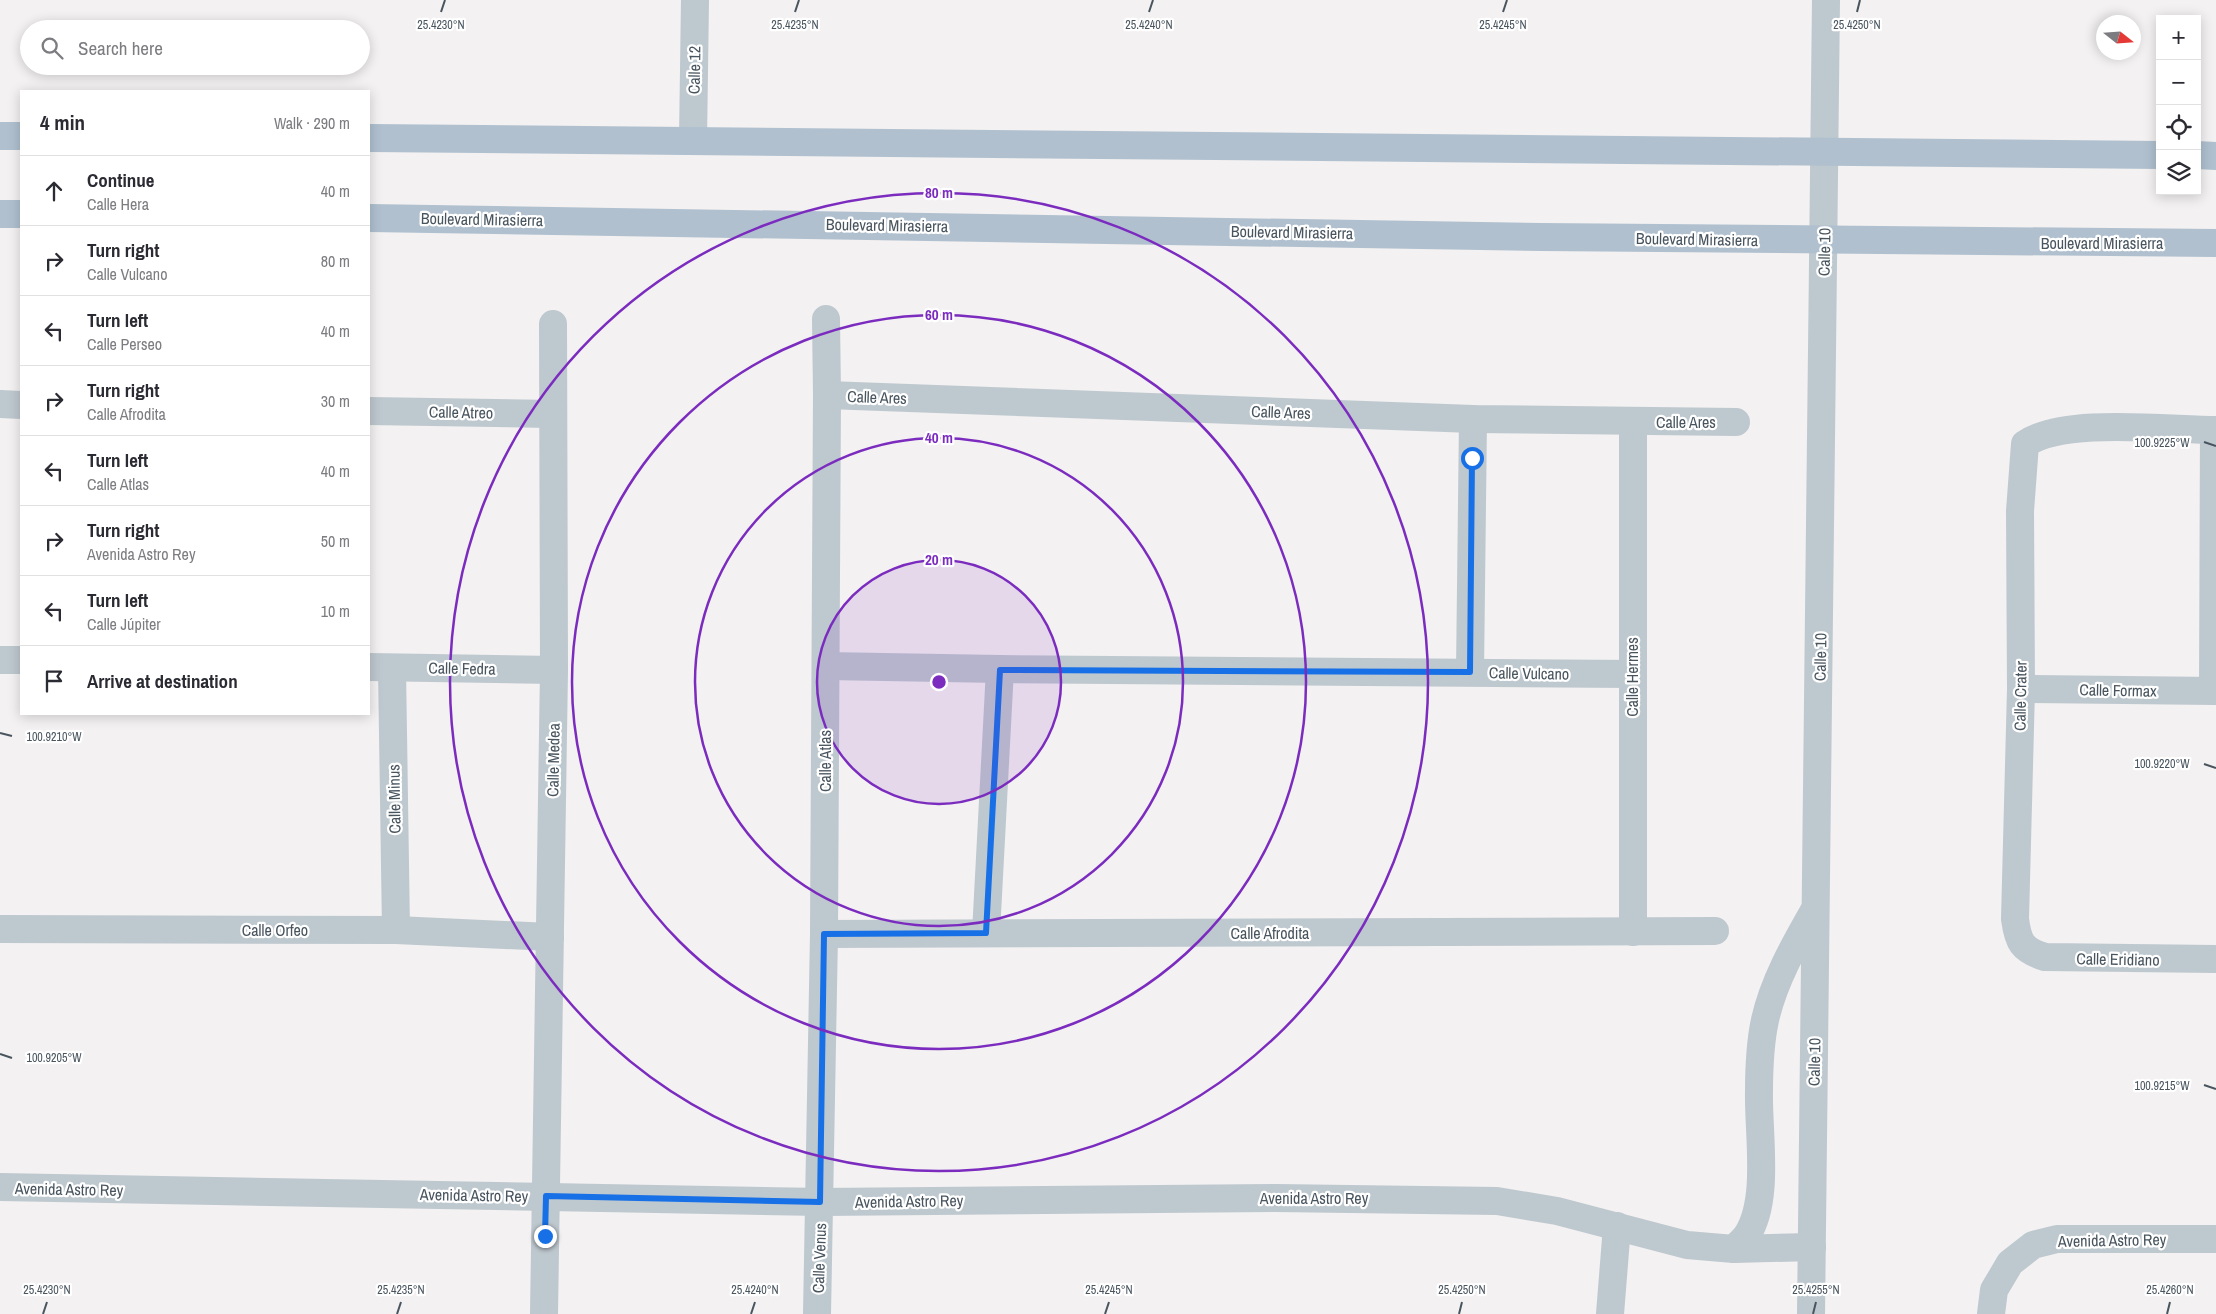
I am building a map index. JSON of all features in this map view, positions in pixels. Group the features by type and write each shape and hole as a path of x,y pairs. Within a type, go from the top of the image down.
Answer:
{"main road":[{"path":"0,136 20,136"},
{"path":"370,138 2156,155"},
{"path":"2201,155 2216,156"},
{"path":"0,214 20,214"},
{"name":"Boulevard Mirasierra","path":"370,218 1824,241 2216,243"}],"street":[{"name":"Calle 12","path":"693,140 695,0"},
{"name":"Calle 10","path":"1811,1314 1826,0"},
{"name":"Calle Atlas","path":"820,1202 826,666 826,319"},
{"name":"Calle Medea","path":"544,1314 554,670 553,324"},
{"name":"Calle Ares","path":"827,395 1473,419 1736,422"},
{"path":"0,404 20,405"},
{"name":"Calle Atreo","path":"370,411 553,414"},
{"path":"1470,672 1473,419"},
{"name":"Calle Hermes","path":"1633,421 1633,932"},
{"name":"Calle Crater","path":"2023,946 2017,934 2015,919 2021,688 2020,511 2025,444 2035,437 2052,431 2105,428 2215,430"},
{"path":"2214,691 2215,430"},
{"path":"0,660 20,660"},
{"name":"Calle Vulcano","path":"826,666 1000,670 1632,674"},
{"name":"Calle Fedra","path":"380,667 554,670"},
{"name":"Calle Minus","path":"380,667 396,930"},
{"path":"986,933 1000,670"},
{"name":"Calle Formax","path":"2021,688 2214,691"},
{"path":"1734,1249 1747,1236 1758,1205 1760,1182 1759,1082 1766,1019 1776,986 1788,957 1817,905"},
{"name":"Calle Orfeo","path":"0,929 396,930 550,937"},
{"name":"Calle Afrodita","path":"824,934 1715,931"},
{"name":"Calle Eridiano","path":"2023,946 2045,957 2216,960"},
{"name":"Avenida Astro Rey","path":"0,1188 820,1202 1276,1198 1497,1201 1557,1211 1687,1245 1734,1249 1812,1248"},
{"name":"Calle Venus","path":"817,1314 820,1202"},
{"path":"1610,1314 1617,1226"},
{"name":"Avenida Astro Rey","path":"1992,1314 1994,1290 2010,1262 2034,1244 2057,1239 2216,1239"}],"route":[{"path":"545,1236 546,1196 820,1202 824,934 986,933 1000,670 1470,672 1472,458"}]}
